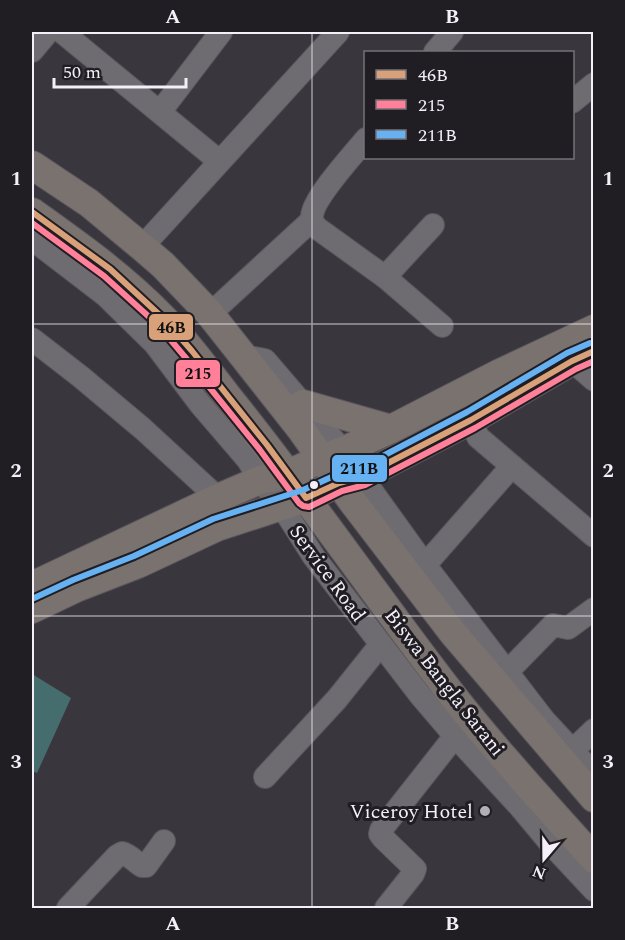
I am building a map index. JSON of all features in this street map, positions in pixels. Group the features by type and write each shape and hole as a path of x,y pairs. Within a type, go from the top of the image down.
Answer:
{"main road":[{"path":"32,165 89,203 163,265 210,314 300,428 332,455"},
{"path":"32,212 101,262 158,313 192,351 288,474"},
{"path":"32,586 218,498 260,480 288,474 391,429 498,374 594,329"},
{"path":"32,609 76,588 138,564 217,527 350,480 471,420 583,356"},
{"path":"303,404 391,429"},
{"name":"Biswa Bangla Sarani","path":"332,455 453,633 594,798"},
{"name":"Biswa Bangla Sarani","path":"288,474 293,502 529,787 594,859"}],"street":[{"path":"32,51 48,32"},
{"path":"62,32 219,162"},
{"path":"160,112 220,32"},
{"path":"142,247 339,32"},
{"path":"436,51 452,32"},
{"path":"574,101 594,84"},
{"path":"364,141 320,196 312,213 312,220 317,228 386,277 442,326"},
{"path":"210,314 312,220"},
{"path":"386,277 433,225"},
{"name":"Service Road","path":"32,239 105,295 155,344 200,404 248,460 260,480 293,502 314,557 420,695 594,890"},
{"path":"32,339 143,429 218,498"},
{"path":"243,356 265,360 303,404 332,455"},
{"path":"583,356 594,380"},
{"path":"471,420 478,437 593,539"},
{"path":"425,565 512,466"},
{"path":"350,480 425,565 544,720 594,774"},
{"path":"507,672 553,625 568,628 594,609"},
{"path":"265,777 337,699 381,644"},
{"path":"573,752 594,730"},
{"path":"386,909 415,869 383,838 380,834 381,830 455,736"},
{"path":"68,909 117,856 122,853 128,854 138,864 146,866 164,841"}],"shaded area":[{"path":"32,674 71,698 37,773 32,771"}],"transit line":[{"name":"46B","path":"32,212 110,269 164,319 267,445 306,498 339,483 361,477 471,420 572,361 594,351"},
{"name":"215","path":"32,223 104,276 158,325 303,506 309,507 342,491 365,485 475,428 576,369 594,361"},
{"name":"211B","path":"32,599 134,556 213,519 303,490 336,475 358,469 467,412 567,353 590,343"}],"place":[{"name":"Viceroy Hotel","path":"485,811"}]}
